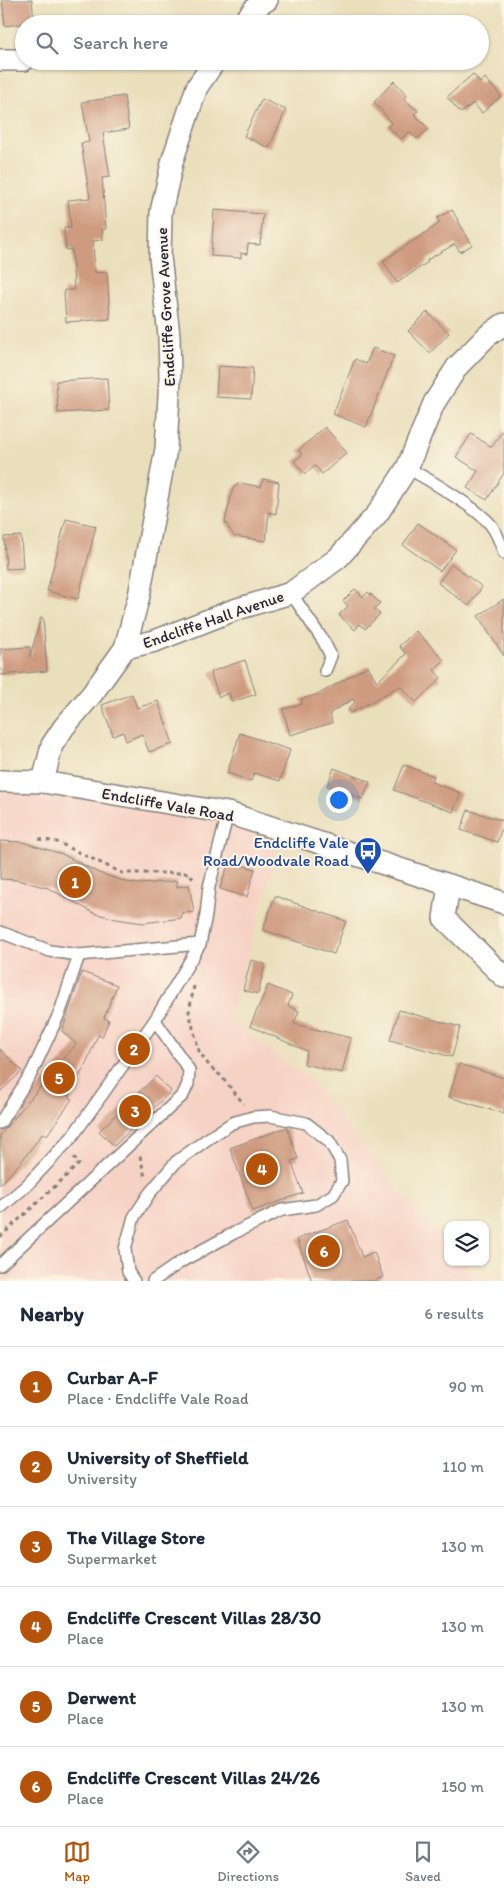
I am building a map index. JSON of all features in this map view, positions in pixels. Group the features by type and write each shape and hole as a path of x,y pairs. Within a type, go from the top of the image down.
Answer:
{"street":[{"path":"250,15 257,6 267,0"},
{"path":"0,60 15,60"},
{"name":"Endcliffe Grove Avenue","path":"125,648 139,596 166,450 170,378 168,335 160,257 161,212 174,159 197,87 209,70"},
{"name":"Endcliffe Hall Avenue","path":"43,782 52,745 125,648 155,641 234,610 291,593 338,558 378,512 406,468 434,403 457,367 487,336 504,324"},
{"name":"Endcliffe Vale Road","path":"0,781 43,782 228,813 504,903"},
{"path":"449,885 444,918 504,977"}],"lane":[{"path":"406,468 426,478 479,514 493,526 504,553"},
{"path":"291,593 324,642 331,656 325,671"},
{"path":"0,1208 26,1186 72,1137 155,1020 200,944 208,897 228,813"},
{"path":"0,932 50,951 79,955 200,944"},
{"path":"0,1123 32,1072 60,1012 79,955"},
{"path":"0,1264 183,1095 188,1084 190,1070 155,1020"},
{"path":"134,1281 128,1272 125,1249 134,1217 149,1194 176,1162 191,1151 232,1123 253,1117 270,1116 306,1122 330,1141 340,1160 342,1181 333,1195 316,1205 274,1213 182,1262 153,1281"}],"path":[{"path":"39,839 57,842 122,873 189,873 208,897"},
{"path":"195,981 190,1012 199,1051 210,1067 220,1075 253,1117"},
{"path":"136,1138 149,1194"},
{"path":"0,1237 79,1164 63,1146"}],"shaded area":[{"path":"0,791 176,798 283,829 230,1019 308,1079 419,1214 444,1240 444,1266 469,1266 483,1281 0,1281"}],"building":[{"path":"2,0 32,0 33,15 15,15 15,25 5,26"},
{"path":"473,74 480,83 485,78 501,96 482,113 473,103 461,113 447,97"},
{"path":"394,81 407,95 404,99 418,111 414,114 429,129 417,139 409,132 401,139 387,126 392,123 374,102"},
{"path":"124,96 129,129 103,133 110,177 102,178 106,229 102,229 103,240 93,241 95,273 107,272 110,319 66,322 64,290 74,290 72,249 66,250 64,228 71,228 68,200 90,198 81,143 89,142 82,102"},
{"path":"262,99 286,110 269,148 244,136"},
{"path":"214,210 263,214 260,245 248,244 247,254 241,253 241,258 211,256"},
{"path":"452,210 472,245 460,252 455,244 427,260 428,262 397,283 383,261 440,223 437,218"},
{"path":"427,312 449,333 430,353 408,331"},
{"path":"373,348 394,356 366,427 333,414 355,359 366,364"},
{"path":"218,366 253,368 251,399 216,397"},
{"path":"107,378 109,410 58,413 56,381"},
{"path":"325,427 347,453 322,474 315,466 305,474 294,461 302,455 299,450"},
{"path":"504,429 504,473 487,500 467,488 478,471 456,457 471,434 492,447"},
{"path":"263,479 279,482 276,514 269,512 266,541 234,536 225,522 233,488 240,483 261,487"},
{"path":"66,519 96,526 78,599 47,591"},
{"path":"418,523 456,550 440,571 403,545"},
{"path":"21,536 23,568 6,569 4,537"},
{"path":"452,564 482,587 469,606 438,583"},
{"path":"355,589 363,597 368,592 380,603 374,609 380,614 365,629 360,624 355,630 339,615 348,606 343,601"},
{"path":"504,599 504,656 478,616"},
{"path":"41,617 43,618 47,671 0,675 0,649 30,647 30,657"},
{"path":"416,631 444,660 434,670 441,678 416,702 400,686 351,713 348,709 355,702 353,699 330,713 332,723 290,735 283,709 302,704 301,699 319,694 368,666 377,682 406,654 399,646"},
{"path":"245,660 256,694 232,702 229,693 219,697 210,672"},
{"path":"132,694 137,708 158,701 173,744 149,752 142,734 126,741 123,732 113,736 102,705"},
{"path":"240,733 290,750 280,781 254,773 251,781 227,773"},
{"path":"404,765 434,776 431,782 461,793 453,812 394,790"},
{"path":"334,768 370,782 363,799 327,786"},
{"path":"468,810 504,821 497,842 461,830"},
{"path":"0,841 22,842 62,854 99,873 126,882 140,884 177,881 177,887 189,885 194,912 181,913 182,918 143,923 116,919 94,913 48,888 17,880 0,879"},
{"path":"229,862 255,869 247,897 220,889"},
{"path":"275,896 346,921 334,954 263,930"},
{"path":"251,960 265,964 258,994 243,990"},
{"path":"82,972 117,985 104,1018 109,1020 102,1037 98,1035 84,1068 68,1096 72,1099 47,1135 43,1133 21,1162 0,1185 0,1135 76,1044 62,1031"},
{"path":"268,985 292,995 288,1006 299,1011 294,1024 351,1038 342,1073 304,1064 307,1051 250,1026"},
{"path":"399,1010 460,1027 452,1057 390,1040"},
{"path":"0,1049 22,1071 0,1092"},
{"path":"459,1064 504,1078 504,1114 449,1097"},
{"path":"156,1076 171,1091 114,1146 99,1131"},
{"path":"287,1127 298,1159 291,1161 303,1193 253,1211 230,1148"},
{"path":"348,1220 362,1257 374,1252 383,1277 374,1281 312,1281 297,1239"}],"place":[{"name":"Endcliffe Vale Road/Woodvale Road","path":"368,875"},
{"name":"Curbar A-F","path":"75,882"},
{"name":"University of Sheffield","path":"134,1049"},
{"name":"Derwent","path":"59,1078"},
{"name":"The Village Store","path":"135,1111"},
{"name":"Endcliffe Crescent Villas 28/30","path":"262,1169"},
{"name":"Endcliffe Crescent Villas 24/26","path":"324,1251"}]}
